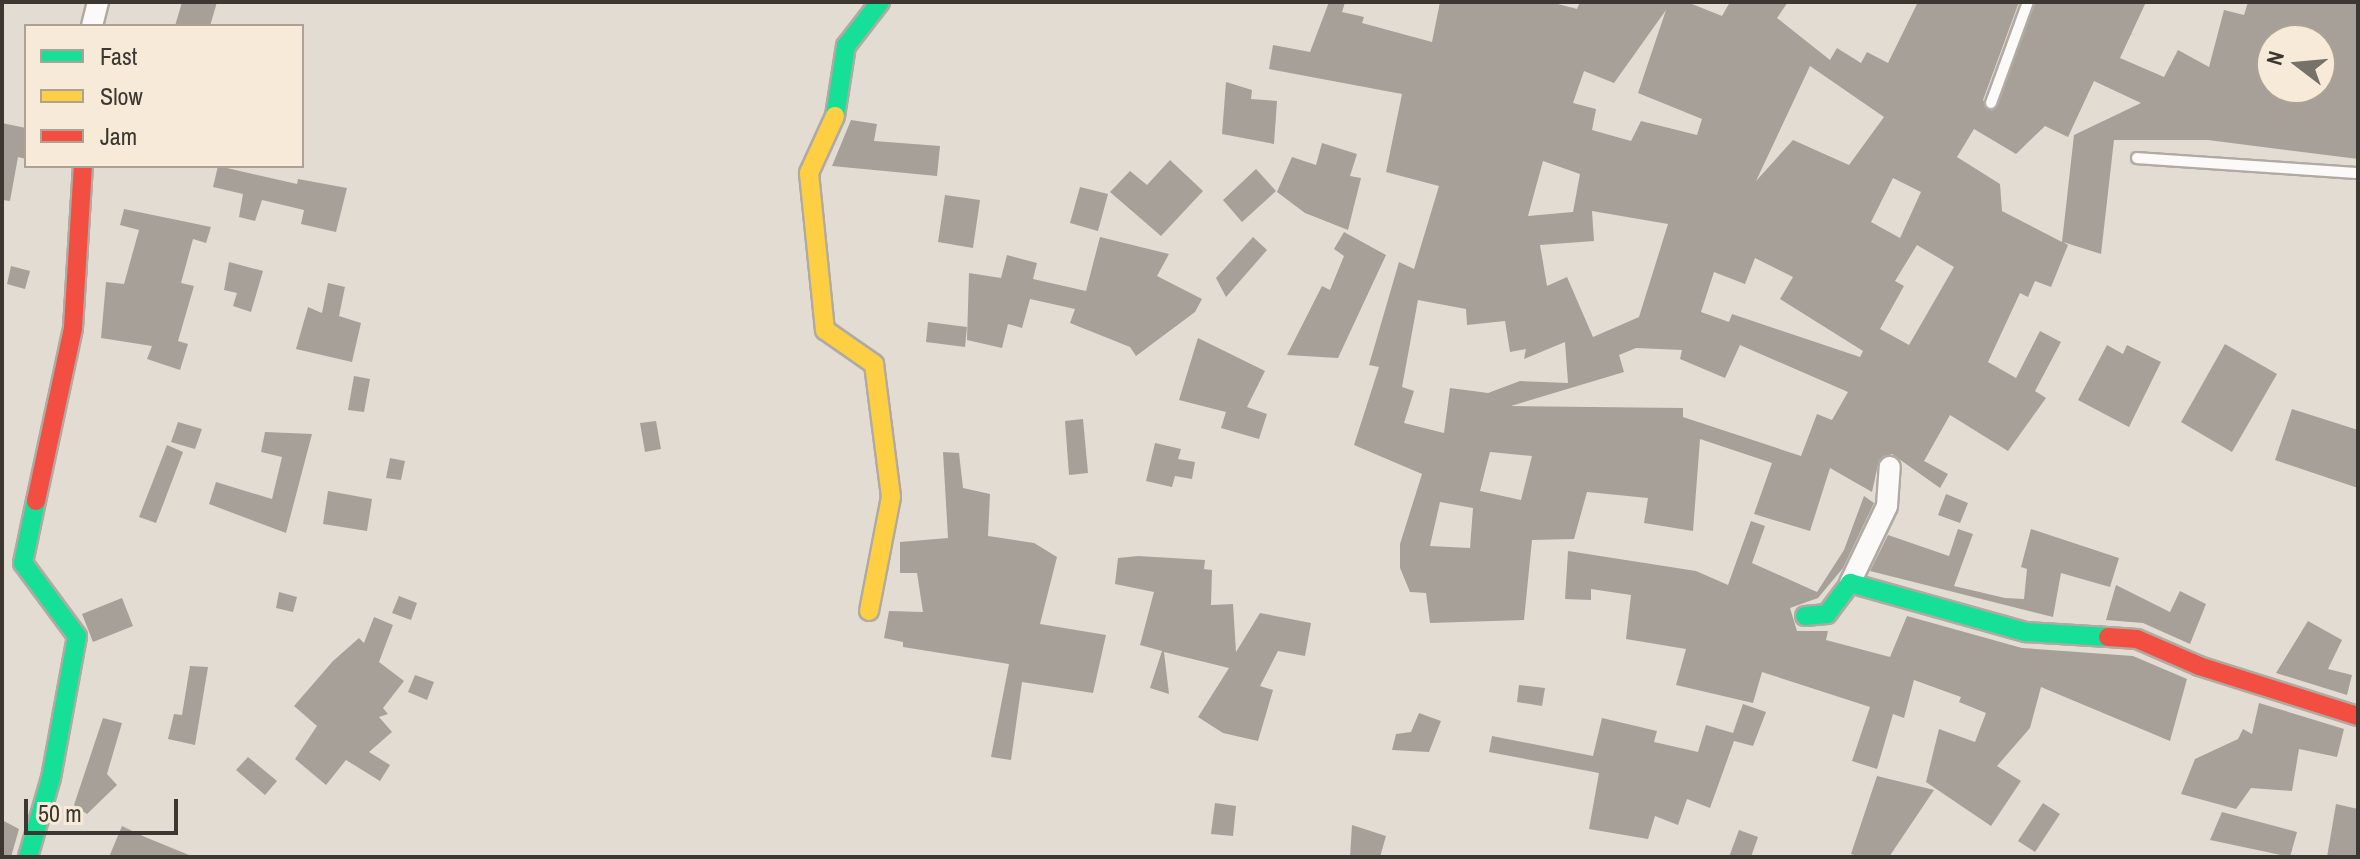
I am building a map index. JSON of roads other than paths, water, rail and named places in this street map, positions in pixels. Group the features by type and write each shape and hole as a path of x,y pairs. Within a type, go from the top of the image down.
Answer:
{"street":[{"path":"92,24 98,2"},
{"path":"869,611 891,497 874,364 825,330 809,173 832,132 846,46 880,2"},
{"path":"28,857 51,778 77,636 23,563 73,328 83,168"},
{"path":"1805,616 1827,614 1850,583 1887,506 1890,467"},
{"path":"1850,583 2026,632 2137,639 2199,666 2358,716"}],"lane":[{"path":"1991,103 2028,2"},
{"path":"2137,158 2358,173"}]}
